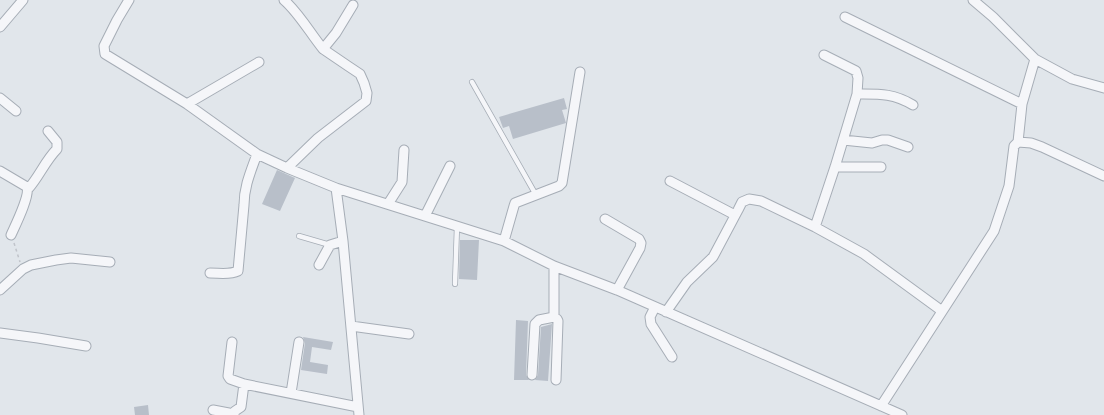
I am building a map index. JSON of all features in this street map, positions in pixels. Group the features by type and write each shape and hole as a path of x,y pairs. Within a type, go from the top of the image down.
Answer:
{"street":[{"path":"0,27 23,0"},
{"path":"130,0 117,20 104,46 105,54 187,104 257,154 336,188 504,241 554,266 617,290 881,406 889,412 902,415"},
{"path":"284,0 293,8 323,49 360,74 366,93 366,101 318,138 287,168"},
{"path":"973,0 993,17 1034,59 1072,79 1104,88"},
{"path":"323,49 336,33 353,5"},
{"path":"845,17 1022,104"},
{"path":"815,227 857,94 858,78 856,71 824,55"},
{"path":"881,406 994,231 1009,186 1014,146 1018,142 1022,104 1034,59"},
{"path":"187,104 259,62"},
{"path":"504,241 515,203 560,186 562,183 580,72"},
{"path":"857,94 888,94 913,104"},
{"path":"0,98 16,111"},
{"path":"11,236 28,189 33,184 49,157 57,149 57,142 48,131"},
{"path":"843,140 872,142 888,140 908,147"},
{"path":"1018,142 1031,143 1042,147 1104,176"},
{"path":"388,204 402,182 404,150"},
{"path":"210,273 226,274 238,271 245,187 257,154"},
{"path":"426,216 450,166"},
{"path":"835,167 881,167"},
{"path":"0,171 28,189"},
{"path":"670,181 735,215"},
{"path":"232,342 228,378 244,384 291,393 359,411 343,241 336,188"},
{"path":"666,312 687,282 713,257 742,202 749,199 761,201 815,227 864,254 942,311"},
{"path":"605,219 639,238 641,243 640,248 617,290"},
{"path":"319,265 330,245 343,241"},
{"path":"0,290 23,269 31,265 71,258 110,262"},
{"path":"554,266 554,317 558,321 556,380"},
{"path":"654,307 650,317 651,324 672,357"},
{"path":"532,375 535,324 539,320 554,317"},
{"path":"351,326 409,334"},
{"path":"0,333 86,346"},
{"path":"291,393 299,342"},
{"path":"213,410 234,414 235,411 241,407 244,384"}],"lane":[{"path":"472,82 536,195"},
{"path":"455,284 457,226"},
{"path":"299,236 330,245"}],"path":[{"path":"11,236 18,259 23,269"}],"building":[{"path":"564,98 567,109 562,110 566,123 513,139 509,126 503,128 499,117"},
{"path":"277,170 295,178 280,211 262,204"},
{"path":"460,240 479,240 477,280 459,279"},
{"path":"516,320 528,321 526,375 529,380 514,380"},
{"path":"552,324 548,381 535,380 538,375 541,327"},
{"path":"303,337 333,342 331,350 312,347 310,362 328,365 327,374 301,370 305,343"},
{"path":"148,405 149,415 135,415 134,407"}]}
